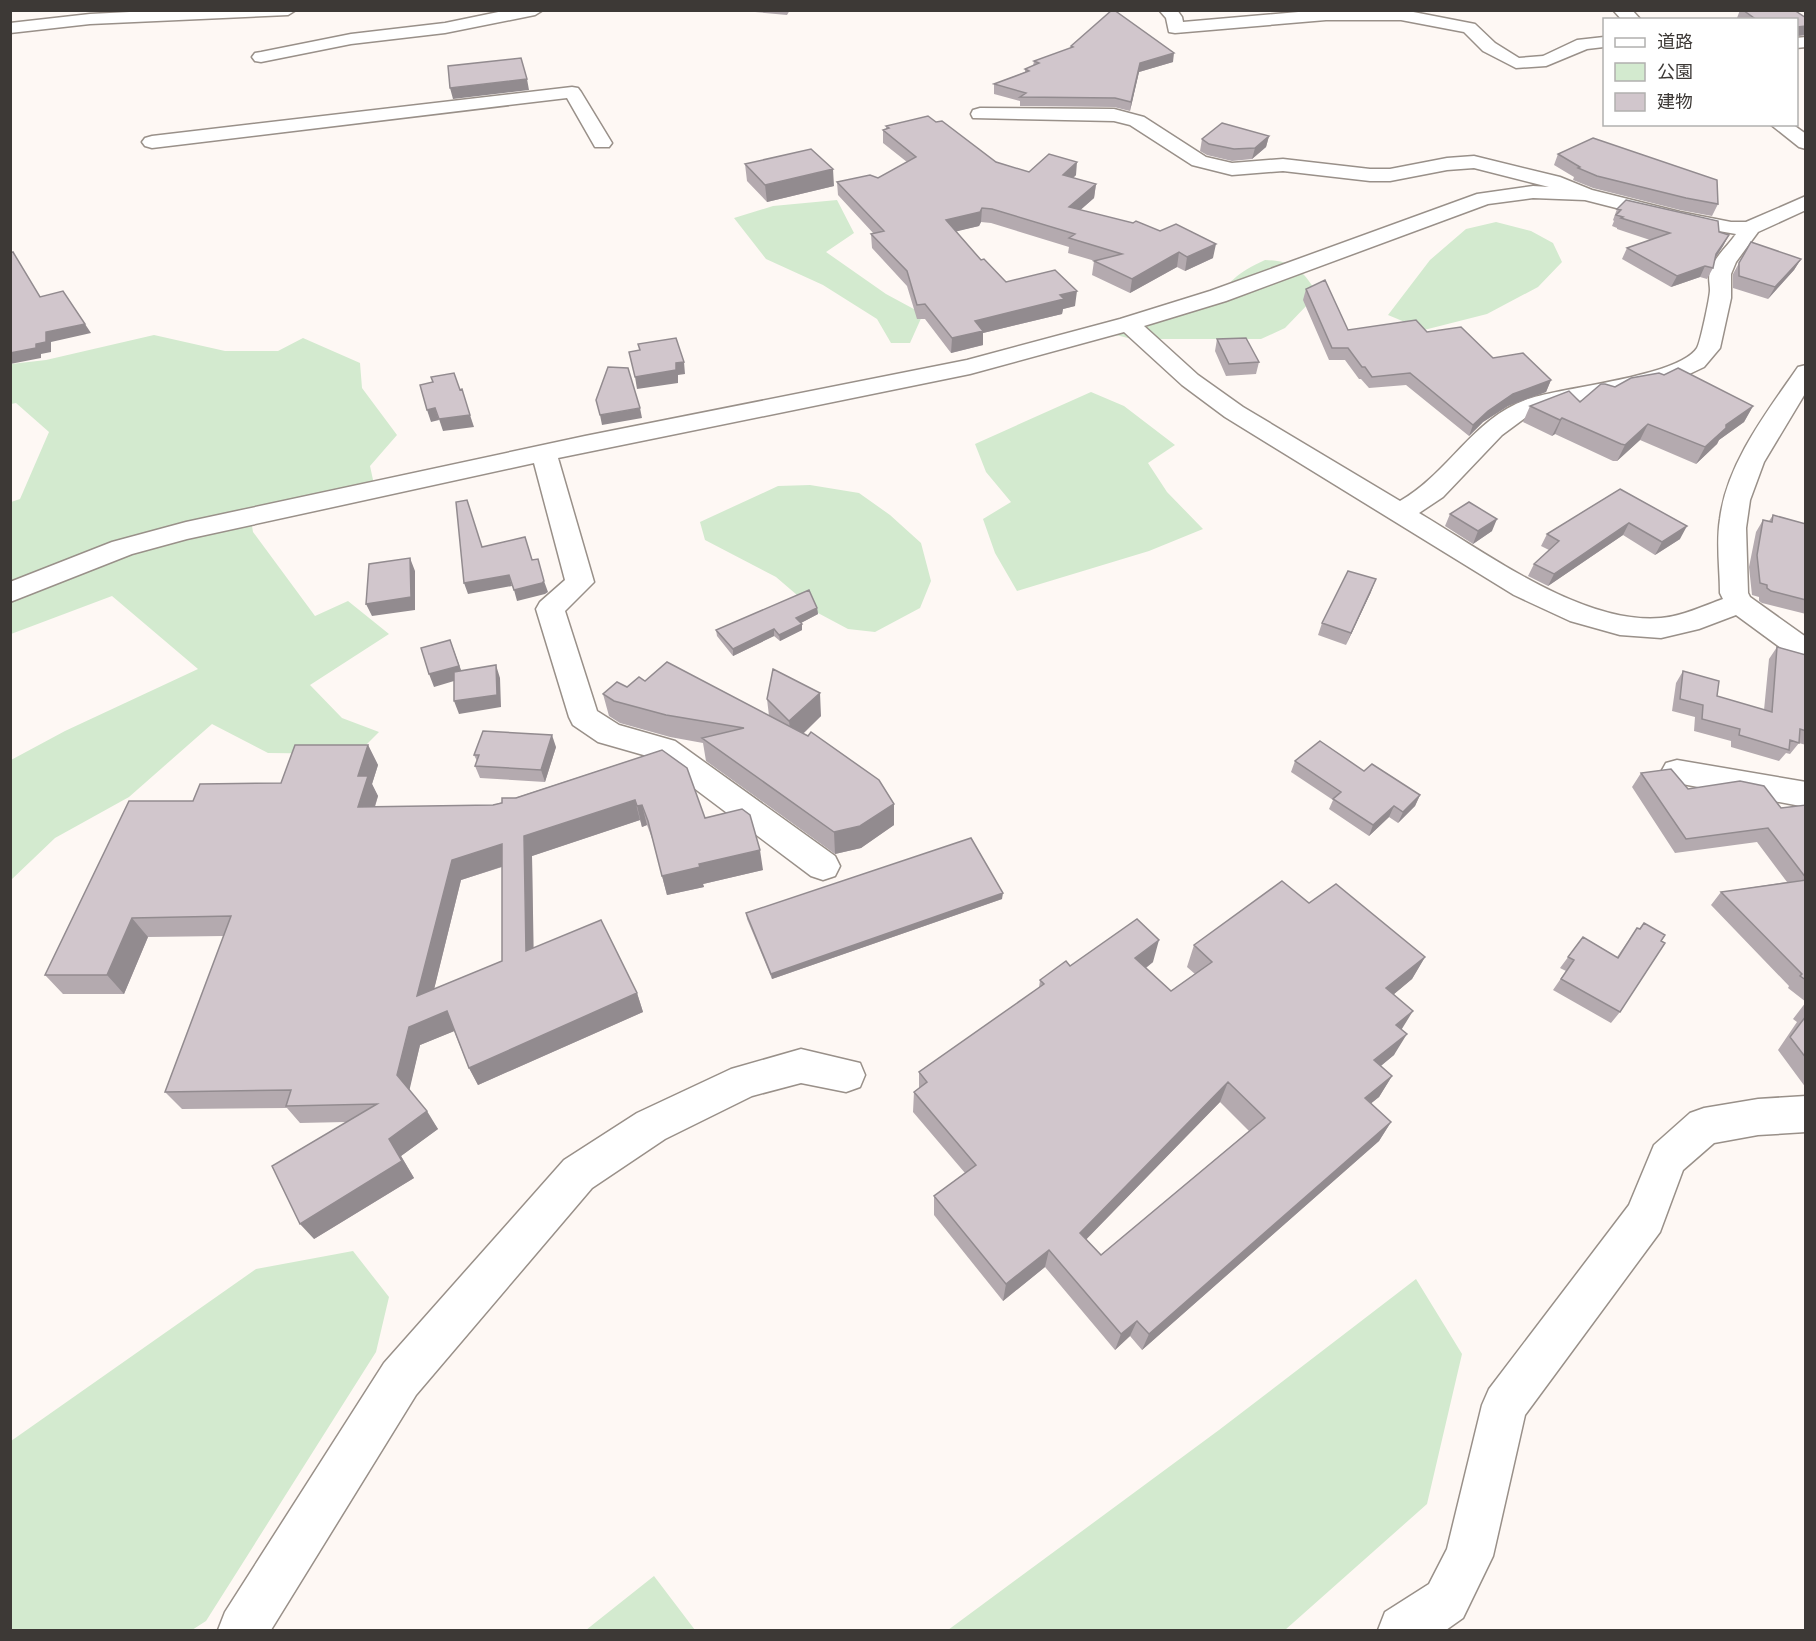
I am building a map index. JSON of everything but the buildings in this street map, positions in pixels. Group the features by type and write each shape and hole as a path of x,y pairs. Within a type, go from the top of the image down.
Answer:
{"street":[{"path":"10,28 134,16 288,10"},
{"path":"261,57 351,39 445,28 535,10"},
{"path":"1167,10 1174,17 1176,28 1285,14 1401,15 1469,28"},
{"path":"1451,10 1489,47 1516,63 1546,61 1583,44 1603,42"},
{"path":"152,142 572,92 602,143"},
{"path":"980,114 1114,116 1137,121 1199,161 1223,168 1283,165 1370,175 1474,162 1522,172 1585,194 1679,218 1731,228 1749,228 1806,202"},
{"path":"1782,126 1806,143"},
{"path":"10,593 113,552 186,531 970,366 1128,324 1218,296 1484,198 1533,192 1585,194"},
{"path":"1399,513 1434,491 1494,428 1517,412 1546,400 1627,384 1677,371 1699,360 1709,349 1721,292 1720,275 1725,264 1746,237 1749,228"},
{"path":"1128,324 1190,380 1234,412 1524,588 1572,612 1614,625 1651,628 1681,625 1739,603"},
{"path":"1806,372 1765,438 1742,484 1733,518 1734,593 1739,603 1806,651"},
{"path":"544,454 580,582 550,609 584,717 609,734 664,749 823,866"},
{"path":"1677,772 1806,795"},
{"path":"243,1630 400,1379 578,1174 651,1126 745,1081 801,1066 846,1075"},
{"path":"1403,1630 1446,1600 1469,1556 1504,1405 1645,1218 1668,1158 1704,1126 1758,1117 1806,1114"}],"green space":[{"path":"837,200 854,233 826,252 886,294 923,314 910,343 891,343 877,319 823,285 766,259 734,218 773,206"},
{"path":"1496,222 1531,231 1553,243 1562,262 1538,287 1487,314 1424,330 1388,315 1430,260 1466,229"},
{"path":"1265,260 1293,266 1313,287 1310,302 1285,328 1261,339 1132,339 1100,331 1159,312 1212,306 1234,278"},
{"path":"154,335 225,351 278,351 303,338 360,363 362,388 397,435 370,466 375,489 250,514 253,532 315,616 348,601 389,634 310,685 342,718 379,732 357,754 268,753 212,724 129,797 55,838 11,880 11,760 65,731 198,669 112,596 11,634 11,502 20,499 49,432 16,403 11,404 11,364 46,360"},
{"path":"1091,392 1124,406 1175,445 1148,463 1167,492 1203,529 1149,551 1017,591 995,553 983,519 1011,502 986,472 975,444"},
{"path":"810,485 859,493 890,515 921,543 931,581 920,608 875,632 848,629 818,613 776,577 705,540 700,522 778,486"},
{"path":"353,1251 389,1297 376,1352 206,1621 192,1630 11,1630 11,1441 256,1269"},
{"path":"1416,1279 1462,1354 1427,1504 1285,1630 948,1630 1219,1430"},
{"path":"654,1576 695,1630 586,1630"}]}
